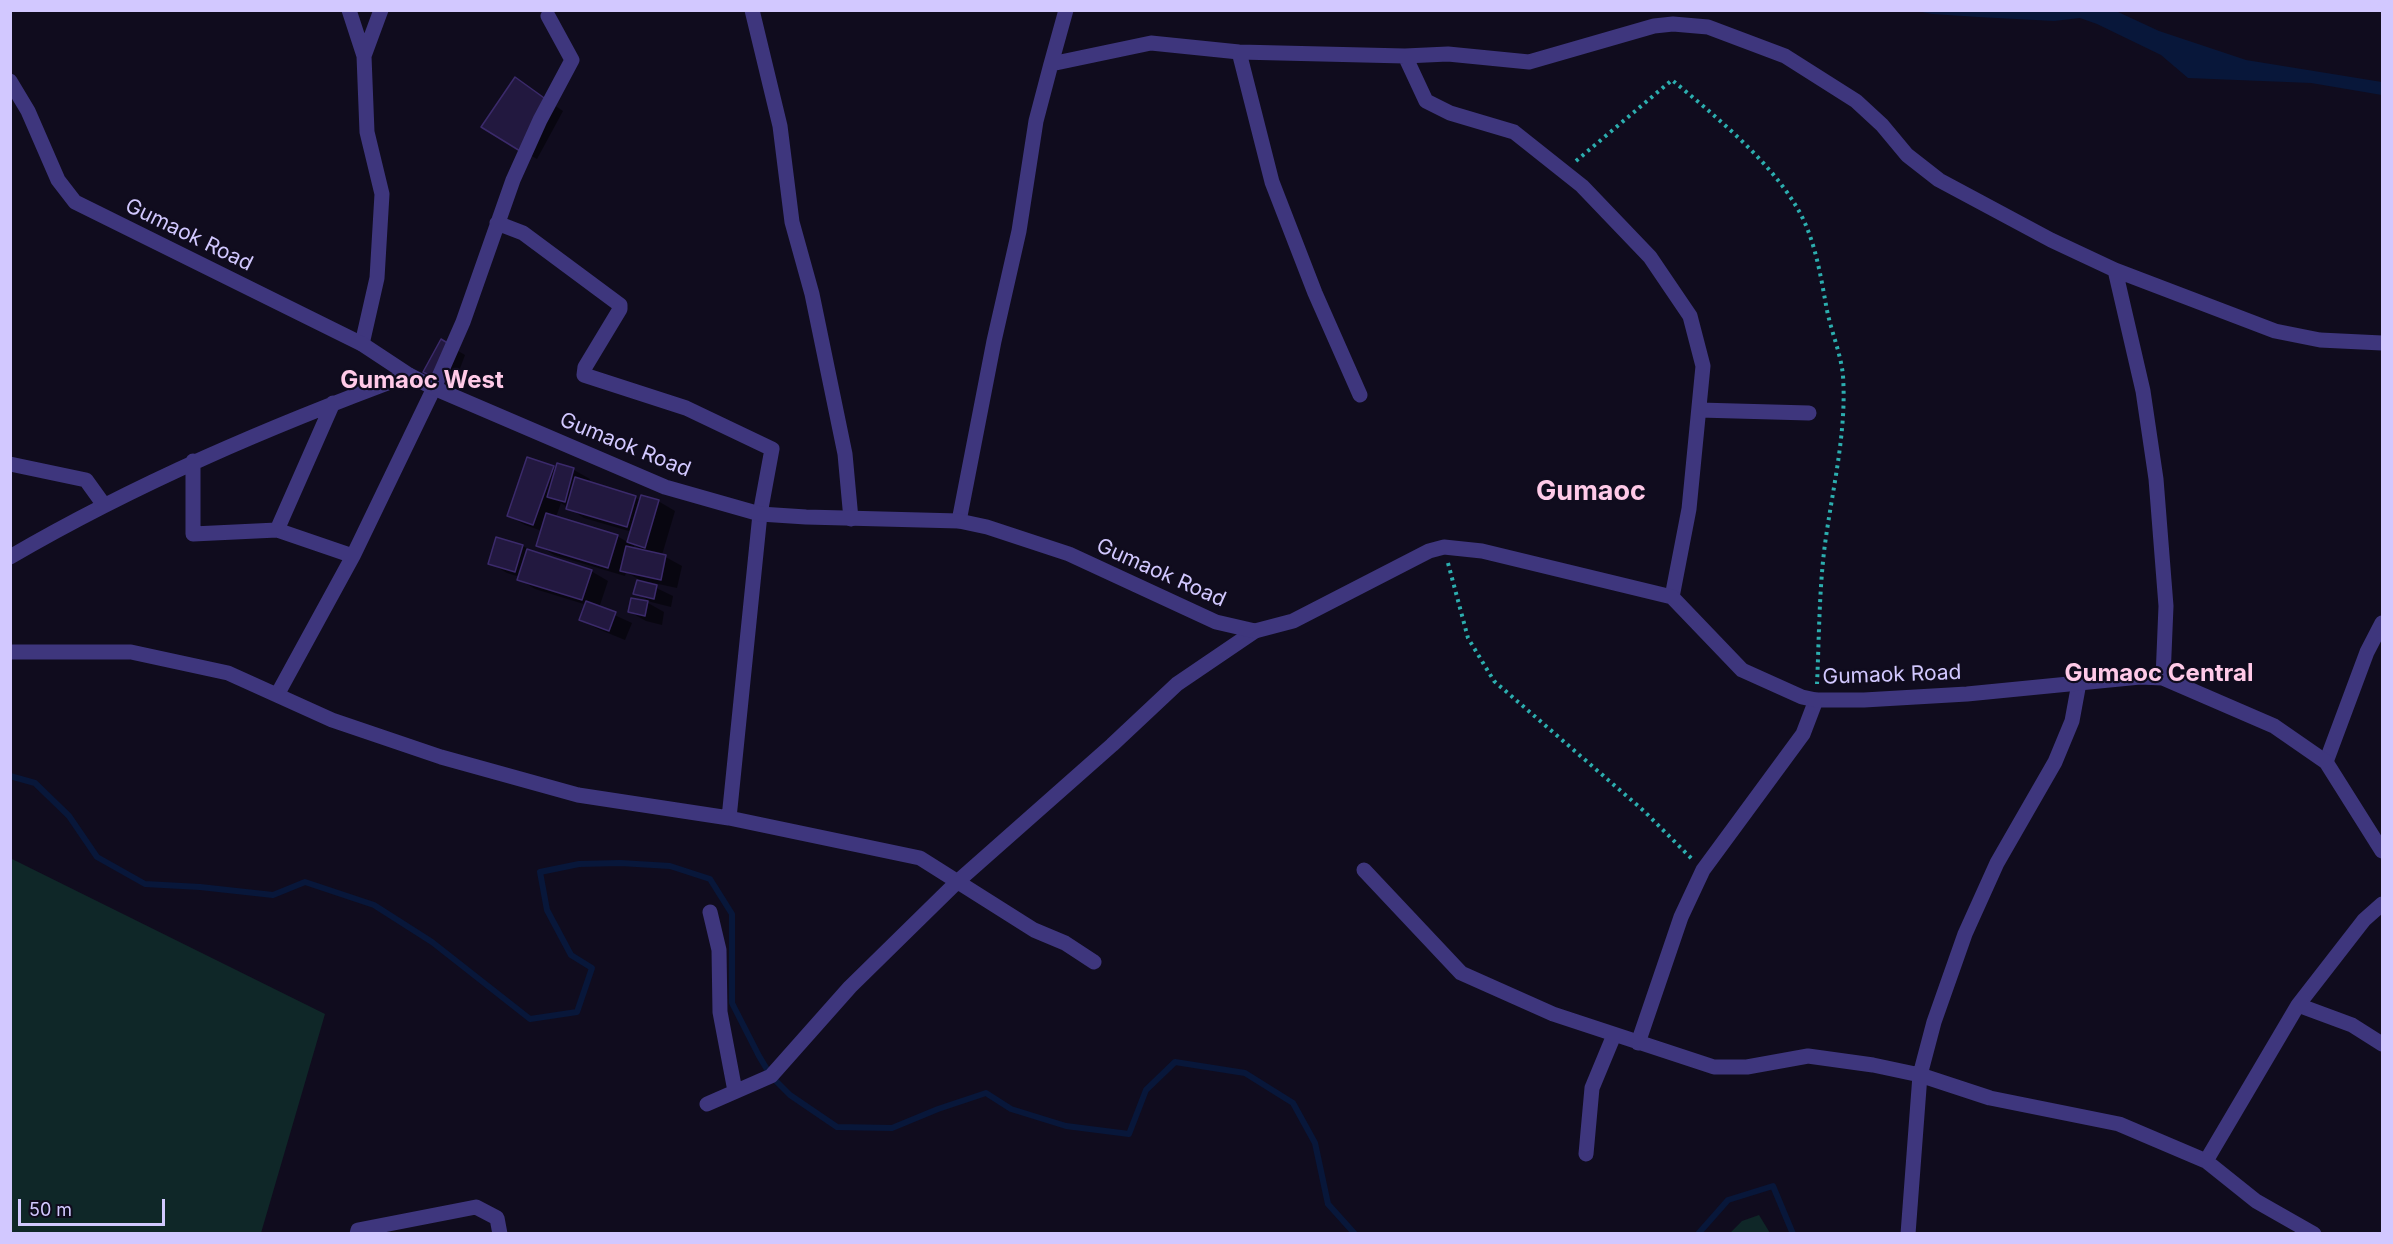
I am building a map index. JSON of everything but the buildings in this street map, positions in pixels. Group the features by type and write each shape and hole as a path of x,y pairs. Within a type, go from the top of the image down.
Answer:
{"street":[{"path":"349,10 363,56 367,132 382,194 377,278 362,344"},
{"path":"363,56 381,10"},
{"path":"752,10 780,126 792,222 812,294 845,454 851,519"},
{"path":"959,521 994,341 1019,231 1036,121 1066,10"},
{"path":"277,695 353,556 434,388 463,322 513,180 540,120 572,60 548,16"},
{"path":"1051,64 1151,43 1239,52 1405,56 1448,54 1529,62 1654,26 1673,24 1708,27 1785,56 1856,101 1882,125 1907,155 1939,180 2051,240 2115,270 2275,331 2320,340 2382,343"},
{"path":"1239,52 1272,182 1315,293 1360,395"},
{"path":"1405,56 1426,101 1450,113 1514,132 1582,186 1650,258 1690,316 1703,366 1689,509 1672,597"},
{"name":"Gumaok Road","path":"10,81 28,111 58,180 75,202 362,344 409,375 434,388 665,487 760,514 959,521 987,526 1069,554 1216,622 1255,631 1293,621 1429,551 1444,547 1482,551 1672,597 1742,670 1802,697 1816,700 1864,700 2140,677 2163,678 2274,726 2326,762 2382,851"},
{"path":"497,223 523,232 620,305 620,309 585,367 584,375 686,408 772,449 760,514 729,818"},
{"path":"2115,270 2143,391 2156,479 2166,606 2163,678"},
{"path":"10,557 76,519 193,461 333,403 409,375"},
{"path":"277,530 333,403"},
{"path":"1699,410 1809,413"},
{"path":"193,461 193,534 277,530 353,556"},
{"path":"10,464 86,480 104,505"},
{"path":"2326,762 2367,652 2382,623"},
{"path":"707,1104 771,1076 850,987 957,882 1048,803 1177,684 1255,631"},
{"path":"10,652 131,652 228,673 332,720 441,757 578,795 729,818 920,858 1034,930 1065,943 1094,962"},
{"path":"1908,1233 1920,1076 1934,1022 1965,934 1997,863 2055,762 2072,721 2079,683"},
{"path":"1638,1043 1681,916 1703,870 1803,734 1816,700"},
{"path":"1364,870 1461,973 1553,1014 1714,1067 1748,1067 1808,1056 1873,1065 1920,1076 1990,1098 2119,1124 2206,1161 2256,1201 2314,1233"},
{"path":"2206,1161 2298,1005 2364,920 2382,904"},
{"path":"710,912 719,950 720,1012 735,1091"},
{"path":"2298,1005 2352,1024 2382,1044"},
{"path":"1586,1154 1592,1088 1614,1035"},
{"path":"357,1233 358,1230 476,1207 497,1218 500,1233"}],"path":[{"path":"1564,171 1672,80 1720,120 1768,169 1797,206 1817,257 1828,318 1843,375 1842,428 1836,485 1824,553 1816,700"},
{"path":"1444,547 1468,638 1494,681 1644,811 1703,870"}],"green space":[{"path":"10,858 325,1014 261,1233 11,1233"},
{"path":"1759,1215 1770,1233 1730,1233 1742,1221"}],"water":[{"path":"1917,11 2116,11 2159,31 2246,60 2382,82 2382,95 2311,83 2188,78 2161,55 2080,18 2054,21 1932,14"}],"waterway":[{"path":"10,776 35,783 69,816 97,857 145,884 273,895 305,882 374,905 432,942 530,1019 577,1012 592,968 571,955 547,910 540,872 579,864 620,863 670,866 710,879 732,914 732,1003 759,1056 771,1076 790,1095 837,1127 892,1128 986,1093 1011,1109 1066,1126 1129,1134 1146,1090 1175,1062 1245,1073 1293,1103 1315,1143 1328,1204 1355,1234"},
{"path":"1698,1234 1728,1200 1773,1186 1793,1234"}],"district":[{"name":"Gumaoc West","path":"422,381"},
{"name":"Gumaoc","path":"1591,492"},
{"name":"Gumaoc Central","path":"2159,674"}]}
